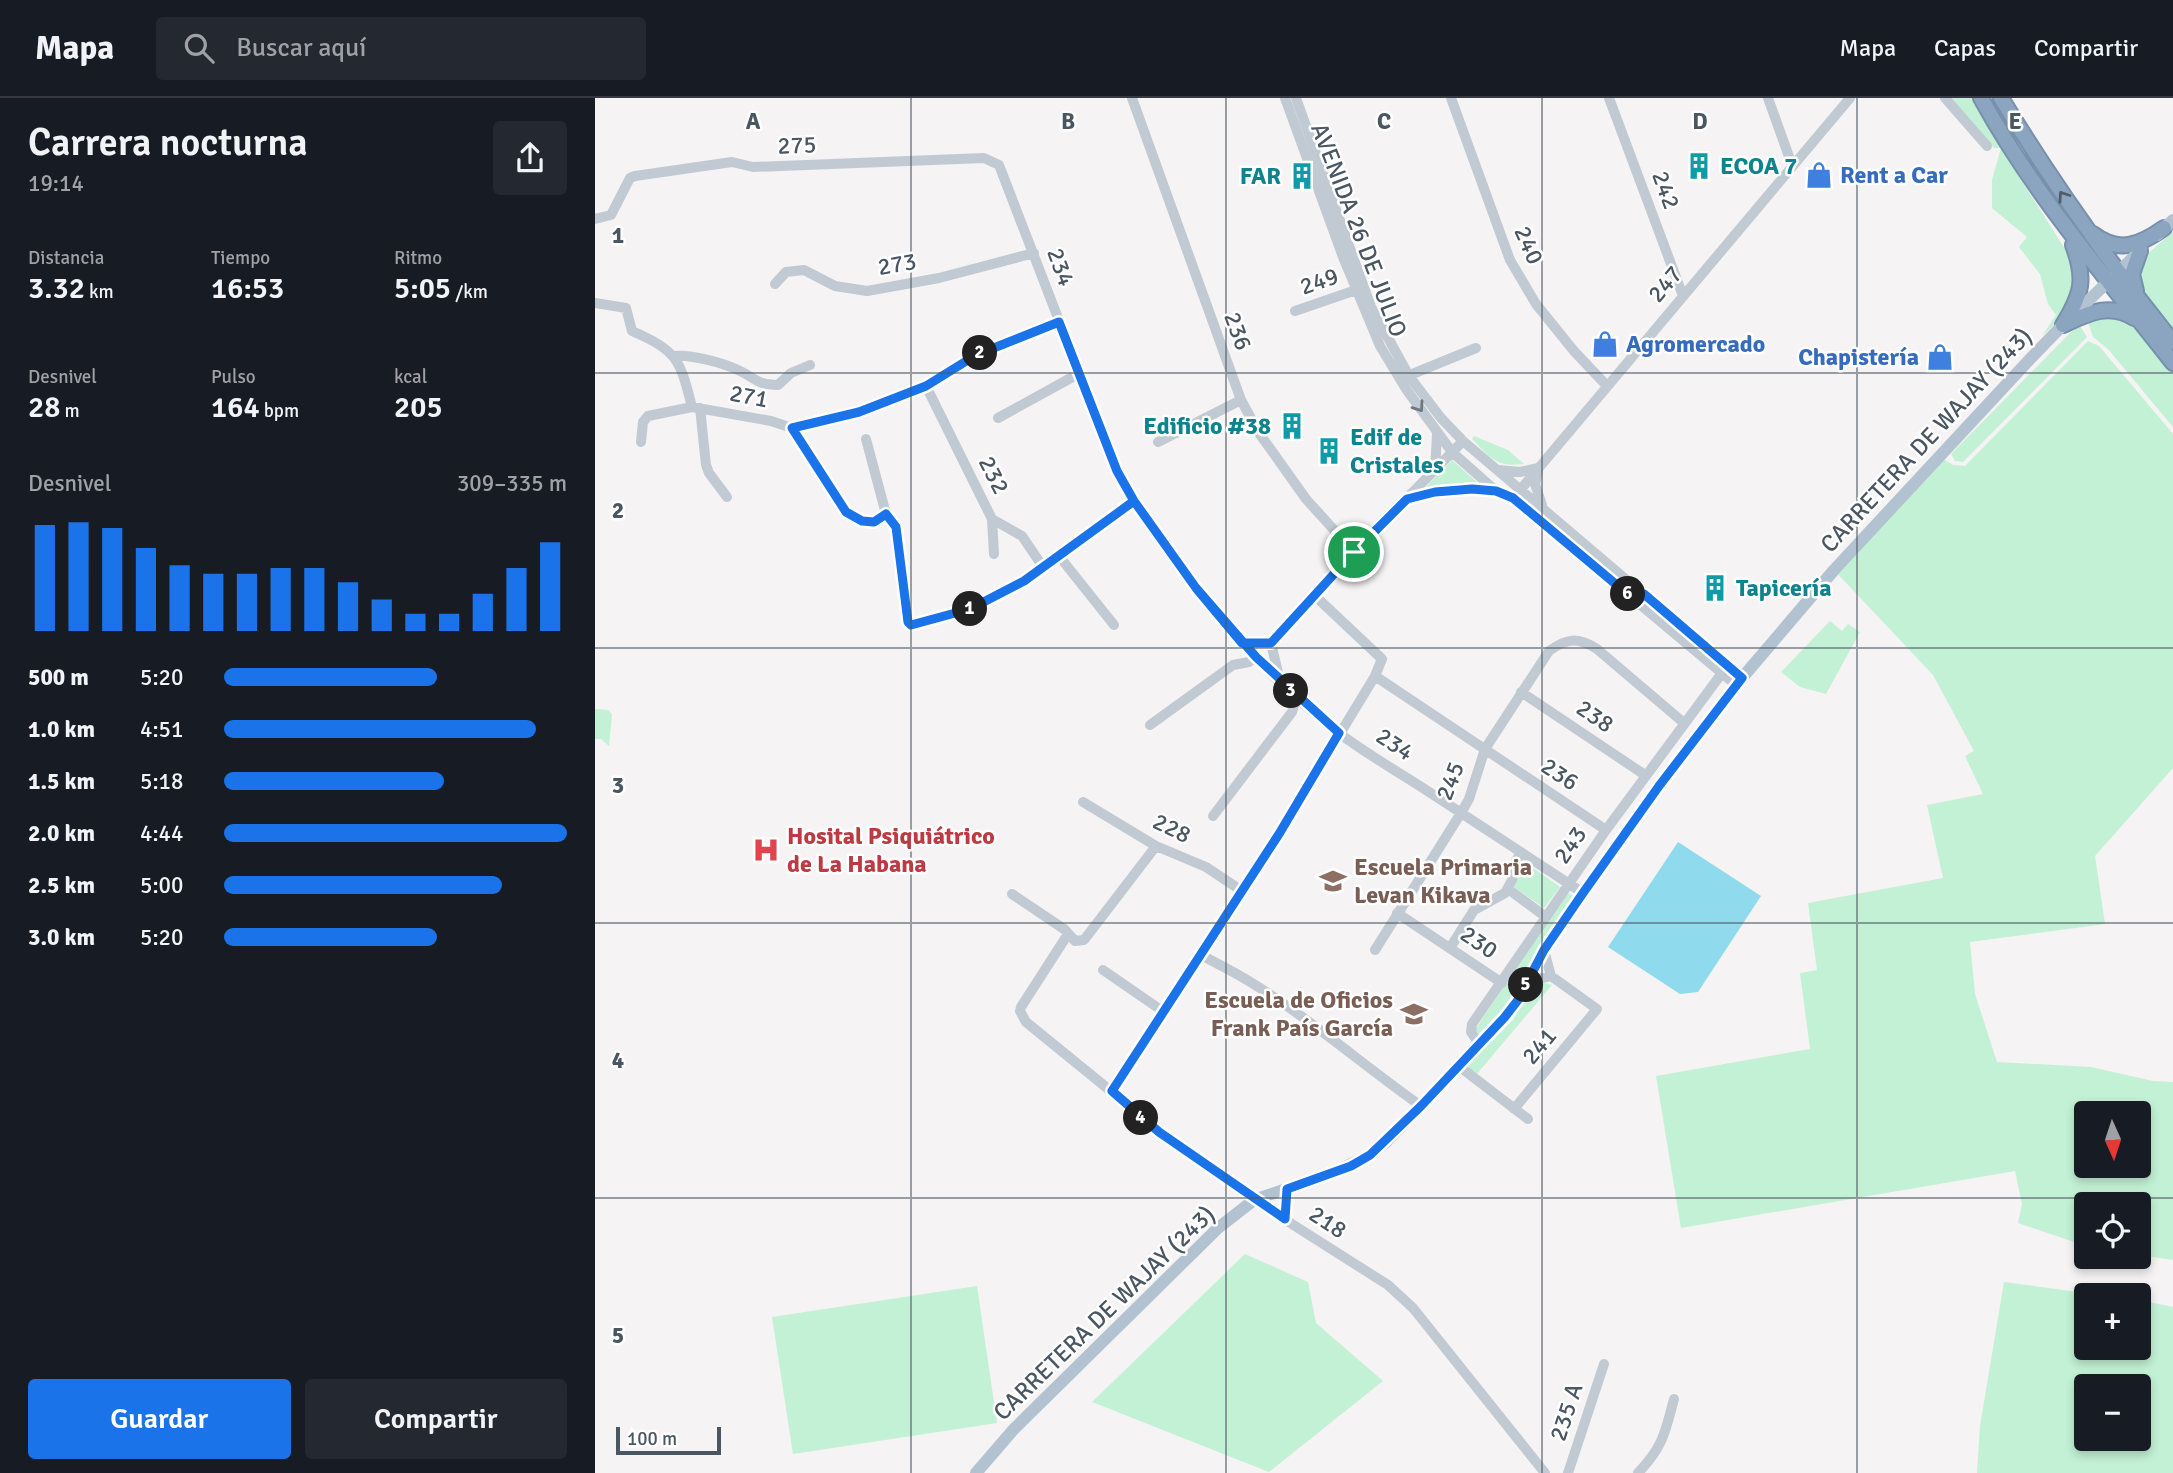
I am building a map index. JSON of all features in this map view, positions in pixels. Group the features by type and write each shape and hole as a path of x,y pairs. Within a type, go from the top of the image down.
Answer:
{"highway":[{"path":"1981,98 2021,164 2067,230 2143,305 2173,342"},
{"path":"2001,98 2083,225 2141,323 2173,363"},
{"path":"2083,225 2111,244 2133,246 2169,224"},
{"path":"2063,325 2077,302 2081,276 2067,230"},
{"path":"2140,251 2132,274 2133,284 2143,305"},
{"path":"2063,325 2105,309 2126,313 2141,323"}],"main road":[{"name":"CARRETERA DE WAJAY (243)","path":"976,1473 1014,1429 1218,1228 1254,1200 1342,1169 1370,1155 1460,1067 1504,1018 1544,950 1583,893 1659,786 1739,682 1834,570 2063,325 2169,224"}],"street":[{"name":"236","path":"1132,98 1241,400 1259,433 1306,499 1354,552"},
{"name":"AVENIDA 26 DE JULIO","path":"1285,98 1356,290 1380,346 1441,418 1517,494 1739,682"},
{"name":"AVENIDA 26 DE JULIO","path":"1296,98 1371,307 1405,378 1437,433 1453,452 1496,491 1517,494 1543,509 1722,673 1739,682"},
{"name":"240","path":"1451,98 1510,260 1536,304 1574,351 1608,386"},
{"name":"242","path":"1609,98 1683,296"},
{"path":"1768,98 1793,165"},
{"name":"247","path":"1517,494 1850,98"},
{"path":"1945,98 1987,146"},
{"name":"275","path":"595,219 611,215 630,178 635,176 732,162 753,167 984,158"},
{"name":"234","path":"984,158 999,166 1117,471 1134,501 1196,588 1242,643 1297,697 1339,733 1583,893"},
{"name":"273","path":"775,284 786,272 804,270 835,286 867,291 939,278 1034,253"},
{"name":"249","path":"1295,311 1356,290"},
{"path":"595,303 626,308 632,331 661,343 674,356 696,407 706,465 727,497"},
{"name":"271","path":"641,442 643,422 648,416 696,407 771,421 792,428 859,412 926,386 976,355 1059,322"},
{"path":"1405,378 1476,348"},
{"path":"674,356 685,355 739,370 759,384 778,384 791,373 810,365"},
{"path":"998,418 1078,374"},
{"name":"232","path":"926,386 992,519 1022,536 1043,567"},
{"path":"1158,442 1241,400"},
{"path":"792,428 846,512 862,521 874,522 886,514"},
{"path":"1435,471 1437,433"},
{"path":"866,439 886,514 896,527 908,622 911,625 970,609 1024,581 1134,501"},
{"path":"1242,643 1271,643 1313,594 1463,441"},
{"path":"1495,470 1520,472 1539,468 1535,484 1543,509"},
{"path":"1407,499 1454,490 1496,491"},
{"path":"992,519 994,554"},
{"path":"1059,555 1114,625"},
{"path":"1112,1091 1242,891 1375,677 1382,660 1313,594"},
{"name":"245","path":"1375,950 1469,799 1485,749 1549,651 1561,642 1573,638 1585,641 1684,723"},
{"path":"1271,643 1279,679"},
{"path":"1150,725 1233,665 1249,662 1256,657"},
{"name":"243","path":"1480,1045 1471,1032 1472,1024 1645,775 1722,673"},
{"name":"236","path":"1375,677 1606,830"},
{"name":"238","path":"1521,692 1645,775"},
{"path":"1213,816 1292,712 1297,697"},
{"name":"228","path":"1083,802 1156,846 1206,867 1242,891"},
{"path":"1011,894 1079,942 1089,936 1156,846"},
{"path":"1450,948 1474,910 1498,898 1508,889 1521,852"},
{"path":"1508,889 1546,917"},
{"name":"230","path":"1397,913 1502,983"},
{"name":"218","path":"1067,934 1021,1007 1021,1017 1025,1022 1159,1132 1254,1200 1388,1285 1413,1308 1545,1473"},
{"path":"1528,981 1551,976 1544,950"},
{"path":"1201,955 1253,983 1421,1106"},
{"path":"1103,970 1164,1012"},
{"name":"241","path":"1514,1109 1597,1009 1551,976"},
{"path":"1460,1067 1528,1119"},
{"path":"1285,1219 1287,1189"},
{"name":"235 A","path":"1568,1473 1604,1364"},
{"path":"1638,1473 1654,1456 1664,1437 1674,1399"}],"green space":[{"path":"1951,98 1973,98 2001,148 1994,148"},
{"path":"2001,148 2072,260 2077,286 2064,316 2042,336 2056,315 2048,304 2040,274 2019,247 2027,237 1992,208 1992,180"},
{"path":"2173,232 2173,335 2137,285 2137,268 2146,255"},
{"path":"2102,312 2136,323 2173,371 2173,427 2108,349 2093,337 2089,318"},
{"path":"2080,326 2087,337 1963,462 1955,461 1951,454"},
{"path":"2088,341 2099,346 2173,434 2173,768 2095,856 2105,924 1970,942 1975,994 1997,1062 2091,1067 2153,1081 2173,1082 2173,1260 2151,1257 2151,1192 2074,1192 2074,1242 2018,1223 2022,1204 2015,1171 1681,1228 1656,1076 1810,1049 1800,973 1817,970 1808,903 1943,878 1927,805 1983,794 1965,756 1974,751 1933,675 1834,570 1940,457 1953,465 1965,466"},
{"path":"1474,436 1508,450 1524,464 1514,465 1494,460 1472,439"},
{"path":"1452,460 1479,484 1444,485 1422,491"},
{"path":"1830,621 1842,631 1848,624 1860,632 1826,694 1800,687 1781,672"},
{"path":"595,709 608,710 612,714 609,746 601,739 595,739"},
{"path":"1522,860 1560,887 1544,908 1514,887"},
{"path":"1566,892 1573,896 1546,934 1505,1006 1479,1034 1475,1030"},
{"path":"1542,982 1552,985 1476,1075 1465,1068 1513,1020 1533,984"},
{"path":"1245,1254 1308,1282 1316,1323 1383,1381 1269,1472 1092,1402"},
{"path":"2004,1282 2074,1291 2074,1360 2151,1360 2151,1302 2173,1307 2173,1473 1977,1473 1980,1426"},
{"path":"977,1286 997,1423 793,1454 772,1317"}],"water":[{"path":"1678,842 1761,896 1698,992 1680,994 1608,947"}],"place":[{"name":"ECOA 7","path":"1699,166"},
{"name":"Rent a Car","path":"1819,175"},
{"name":"FAR","path":"1302,176"},
{"name":"Agromercado","path":"1605,344"},
{"name":"Chapistería","path":"1940,357"},
{"name":"Edificio #38","path":"1292,426"},
{"name":"Edif de Cristales","path":"1329,451"},
{"name":"Tapicería","path":"1715,588"},
{"name":"Hosital Psiquiátrico de La Habana","path":"766,850"},
{"name":"Escuela Primaria Levan Kikava","path":"1333,881"},
{"name":"Escuela de Oficios Frank País García","path":"1414,1014"}],"route":[{"path":"1354,552 1271,643 1242,643 1196,588 1134,501 1024,581 970,609 911,625 908,622 896,527 886,514 874,522 862,521 846,512 792,428 859,412 926,386 976,355 1059,322 1117,471 1134,501 1191,581 1196,588 1242,643 1297,697 1339,733 1279,834 1112,1091 1159,1132 1285,1219 1287,1189 1351,1166 1370,1155 1460,1067 1504,1018 1518,1000 1544,950 1583,893 1659,786 1742,678 1644,594 1637,602 1513,498 1496,491 1454,490 1407,499 1354,552"}]}
